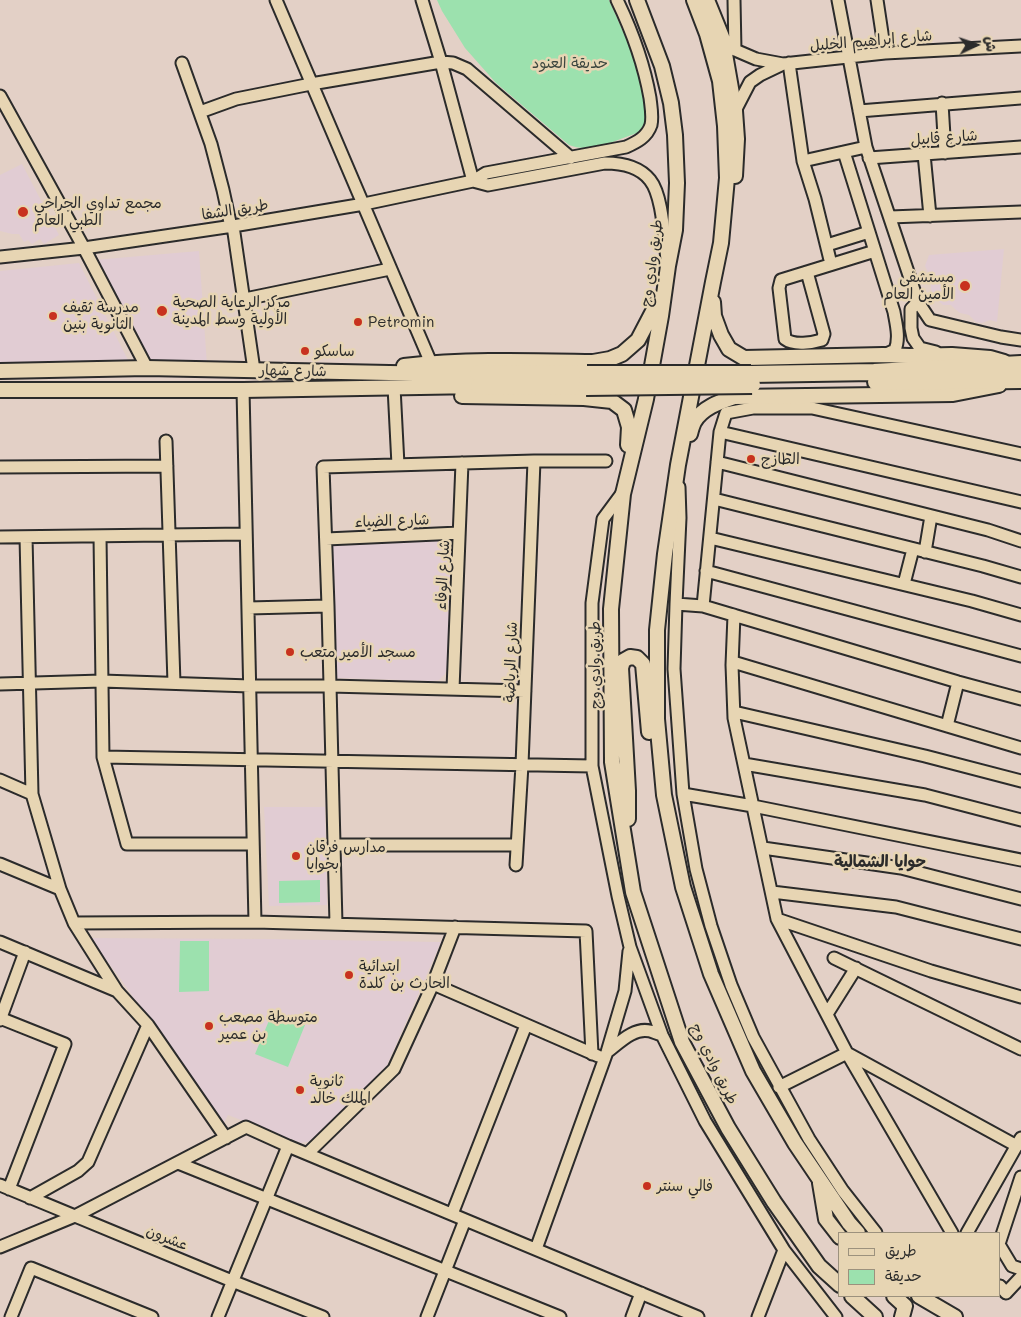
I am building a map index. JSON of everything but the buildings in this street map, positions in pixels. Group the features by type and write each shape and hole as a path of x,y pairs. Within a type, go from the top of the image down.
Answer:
{"highway":[{"path":"751,380 1015,364"},
{"path":"479,380 1021,381"}],"main road":[{"name":"طريق وادي وج","path":"638,0 662,66 671,103 677,184 675,230 646,399 626,484 611,609 612,762 633,892 682,1042 728,1128 774,1202 819,1266 838,1283"},
{"path":"694,0 707,34 720,81 725,126 727,178 721,242"},
{"path":"707,0 722,37 735,111 737,139 735,182 721,242 678,465 665,554 657,630 657,718 664,795 683,887 711,974 753,1071 795,1143 857,1232"},
{"path":"713,282 714,316 721,335 729,349 744,358 952,355 990,358 1015,364"},
{"path":"342,372 431,363 482,361 593,362 610,359 622,354 638,340 666,286"},
{"name":"شارع شهار","path":"0,371 148,368 342,372 479,380"},
{"name":"شارع شهار","path":"0,390 244,390 394,387 479,380"},
{"path":"678,465 694,422 714,404 734,397 953,394 1021,381"},
{"path":"394,387 404,395 584,398 612,401 624,410 629,428 626,484"},
{"path":"627,854 628,791 621,668 623,661 630,656 637,658 643,664 655,800 673,838"},
{"path":"819,1178 826,1219 838,1234"},
{"path":"853,1297 875,1317"},
{"path":"895,1297 905,1306 902,1317"},
{"path":"922,1297 955,1317"}],"street":[{"path":"276,0 431,363"},
{"path":"422,0 441,62 473,182"},
{"path":"473,182 486,173 626,146 638,141 646,134 652,116 640,55 617,0"},
{"path":"734,0 736,50"},
{"path":"838,0 868,153 890,217 914,306 910,328 920,348 952,355"},
{"path":"877,0 885,53"},
{"path":"722,37 736,50 756,59 786,63"},
{"name":"شارع إبراهيم الخليل","path":"786,63 885,53 1021,46"},
{"path":"200,112 236,99 311,84 441,62 453,63 467,69 571,158"},
{"path":"182,63 211,144 232,226 254,370"},
{"path":"735,111 750,82 760,75 786,63"},
{"path":"786,63 803,162 832,264"},
{"path":"0,96 148,368"},
{"path":"859,111 1021,98"},
{"path":"942,104 945,153"},
{"name":"شارع قابيل","path":"803,162 844,152 924,154 1021,147"},
{"path":"844,152 894,312 898,344 895,350 883,355"},
{"path":"924,154 930,216"},
{"path":"473,182 488,184 605,163 632,167 652,181 657,194 668,266"},
{"name":"طريق الشفا","path":"0,257 84,248 232,226 364,204 473,182"},
{"path":"890,217 1021,212"},
{"path":"826,245 869,232"},
{"path":"807,272 824,334 822,340 789,342 785,339 779,288 781,280 875,251"},
{"path":"244,300 390,269"},
{"path":"894,312 914,306"},
{"path":"914,306 930,320 1021,340"},
{"path":"394,387 398,465"},
{"path":"244,390 255,922"},
{"path":"703,606 720,432 726,413 753,408 812,408 1021,454"},
{"path":"720,432 1021,502"},
{"path":"166,441 174,683"},
{"path":"336,924 326,539 322,467 534,461 606,461"},
{"name":"شارع الرياضة","path":"516,865 522,765 534,461"},
{"path":"717,462 988,530 1021,541"},
{"name":"شارع الوفاء","path":"452,689 462,463"},
{"path":"678,465 680,518 674,668 683,794 696,869 731,985 753,1037 814,1147 843,1191 875,1232"},
{"path":"0,467 167,466"},
{"path":"626,484 603,519 592,603 592,766 630,947 662,1035 705,1121 784,1250 836,1317"},
{"path":"714,499 984,566 1021,577"},
{"path":"925,552 931,516"},
{"name":"شارع الضياء","path":"326,539 459,533"},
{"path":"0,537 246,534"},
{"path":"100,536 103,757 126,844 253,844"},
{"path":"26,537 32,794 60,889 74,923 117,991 148,1025 226,1138"},
{"path":"710,538 904,584 1021,615"},
{"path":"904,584 913,548"},
{"path":"706,571 1021,656"},
{"path":"676,604 703,606 1021,699"},
{"path":"248,608 328,606"},
{"path":"734,615 734,718 777,919 847,1053 951,1232"},
{"path":"733,662 1021,748"},
{"path":"0,684 102,681 250,686 525,690"},
{"path":"947,726 958,682"},
{"path":"734,712 925,756 1021,781"},
{"path":"103,757 592,766"},
{"path":"744,764 925,795 1021,820"},
{"path":"0,780 32,794"},
{"path":"683,794 753,806 1021,860"},
{"path":"334,845 517,845"},
{"path":"762,848 901,868 1021,899"},
{"path":"0,864 60,889"},
{"path":"772,892 896,907 1021,939"},
{"path":"777,919 931,971 1021,997"},
{"path":"74,923 255,922 586,931 592,1054"},
{"path":"307,1154 394,1069 434,984 455,927"},
{"path":"0,942 117,991"},
{"path":"536,1249 605,1056 624,991 630,947"},
{"path":"5,1187 65,1044 0,1019 25,952"},
{"path":"834,958 1021,1049"},
{"path":"827,1014 856,968"},
{"path":"434,984 592,1054 605,1056 629,1035 640,1031 649,1030 662,1035"},
{"path":"30,1198 78,1171 88,1162 148,1025"},
{"path":"452,1214 526,1025"},
{"path":"780,1087 847,1053"},
{"path":"847,1053 1019,1142 968,1232"},
{"path":"0,1247 75,1216 246,1127 698,1317"},
{"path":"218,1317 288,1146"},
{"path":"178,1163 560,1317"},
{"path":"1001,1238 1021,1177"},
{"name":"عشرون","path":"5,1187 323,1317"},
{"path":"427,1317 464,1220"},
{"path":"1001,1248 1012,1266 1021,1269"},
{"path":"758,1317 784,1250"},
{"path":"11,1317 30,1268 152,1317"},
{"path":"1001,1287 1006,1293 1021,1277"},
{"path":"632,1317 642,1293"}],"shaded area":[{"name":"مجمع تداوي الجراحي الطبي العام","path":"22,164 59,235 44,244 40,239 32,244 28,240 24,242 19,234 0,231 0,175"},
{"name":"مستشفى الأمين العام","path":"1004,249 997,322 990,320 982,323 976,322 969,315 960,313 951,305 943,305 935,298 931,289 931,278 925,266 929,255"},
{"name":"مركز الرعاية الصحية الأولية وسط المدينة","path":"199,251 207,365 149,363 94,260"},
{"name":"مدرسة ثقيف الثانوية بنين","path":"79,263 128,360 0,363 0,271"},
{"path":"452,537 454,541 448,665 445,674 439,680 433,681 338,678 335,675 331,546 337,541"},
{"name":"مدارس فرقان بحوايا","path":"264,807 325,807 327,905 269,906"},
{"path":"89,938 441,942 387,1065 312,1141 301,1143 228,1115 224,1123 186,1074 120,978"}],"green space":[{"name":"حديقة العنود","path":"437,0 609,0 633,54 648,118 637,133 612,142 586,148 569,145 496,83 465,48"},
{"path":"320,880 320,902 279,903 279,881"},
{"path":"180,941 209,941 209,991 179,992"},
{"path":"273,1011 305,1025 288,1067 255,1054"}],"place":[{"name":"مجمع تداوي الجراحي الطبي العام","path":"23,212"},
{"name":"مستشفى الأمين العام","path":"965,286"},
{"name":"مركز الرعاية الصحية الأولية وسط المدينة","path":"162,311"},
{"name":"مدرسة ثقيف الثانوية بنين","path":"53,316"},
{"name":"Petromin","path":"358,322"},
{"name":"ساسكو","path":"305,351"},
{"name":"الطازج","path":"751,459"},
{"name":"مسجد الأمير متعب","path":"290,652"},
{"name":"مدارس فرقان بحوايا","path":"296,856"},
{"name":"ابتدائية الحارث بن كلدة","path":"349,975"},
{"name":"متوسطة مصعب بن عمير","path":"209,1026"},
{"name":"ثانوية الملك خالد","path":"300,1090"},
{"name":"فالي سنتر","path":"647,1186"}],"district":[{"name":"حوايا الشمالية","path":"880,862"}]}
